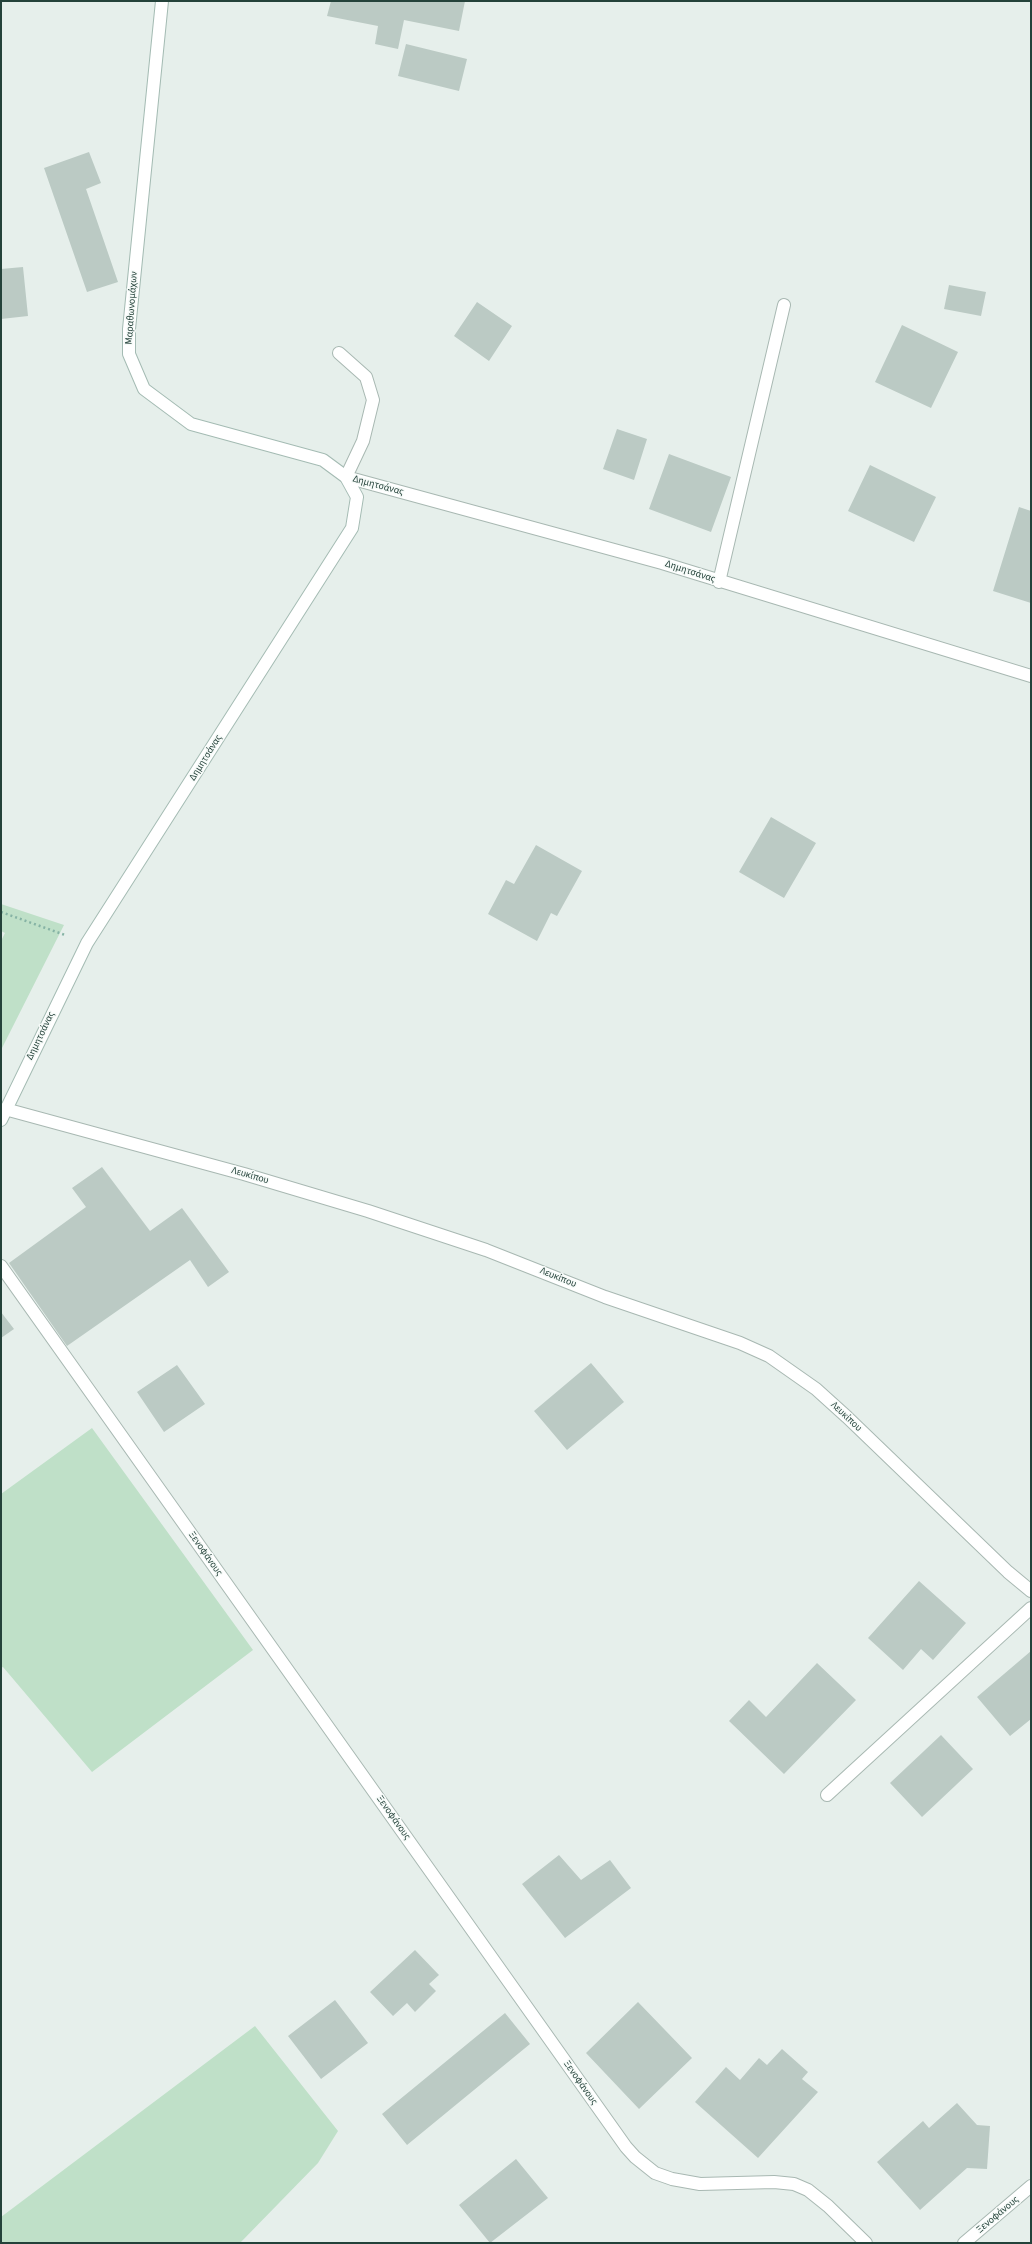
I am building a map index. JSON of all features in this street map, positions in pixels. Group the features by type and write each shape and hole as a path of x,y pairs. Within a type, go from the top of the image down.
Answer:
{"street":[{"name":"Μαραθωνομάχων","path":"162,1 129,329 129,354 144,389 191,424 323,460 346,477"},
{"path":"720,582 784,305"},
{"path":"339,353 366,377 372,400 363,441 346,477"},
{"name":"Δημητσάνας","path":"346,477 662,563 1031,676"},
{"name":"Δημητσάνας","path":"3,1114 87,942 352,528 358,497 346,477"},
{"name":"Λευκίπου","path":"3,1114 244,1174 368,1211 498,1254 605,1297 740,1343 769,1356 816,1389 1008,1572 1031,1591"},
{"name":"Ξενοφάνους","path":"1,1266 630,2152 655,2173 686,2182 700,2184 774,2182 794,2184 808,2190 828,2206 866,2243"},
{"path":"827,1795 1031,1608"},
{"name":"Ξενοφάνους","path":"964,2243 1031,2186"}],"path":[{"path":"1,912 87,942"}],"green space":[{"path":"1,904 64,925 1,1050 1,941 5,933 1,931"},
{"path":"92,1428 253,1650 92,1772 3,1667 1,1668 1,1494"},
{"path":"255,2026 338,2131 318,2163 240,2243 1,2243 1,2217"}],"building":[{"path":"331,1 465,1 459,31 404,20 398,49 375,44 378,26 327,16"},
{"path":"406,44 467,59 459,91 398,76"},
{"path":"89,152 101,183 86,189 118,282 87,292 44,168"},
{"path":"23,267 28,316 1,319 1,269"},
{"path":"949,285 986,292 981,316 944,309"},
{"path":"477,302 512,326 489,361 454,336"},
{"path":"902,325 958,352 931,408 875,382"},
{"path":"617,429 647,439 634,480 603,469"},
{"path":"669,454 731,477 711,532 649,509"},
{"path":"870,465 936,497 914,542 848,511"},
{"path":"1019,507 1031,511 1031,603 993,591"},
{"path":"771,817 816,843 784,898 739,872"},
{"path":"536,845 582,871 557,916 551,913 537,941 488,914 506,880 514,884"},
{"path":"102,1167 150,1231 182,1208 229,1272 208,1287 190,1260 67,1346 9,1263 86,1207 72,1188"},
{"path":"1,1312 14,1329 1,1338"},
{"path":"591,1363 624,1402 567,1450 534,1411"},
{"path":"177,1365 205,1404 164,1432 137,1392"},
{"path":"919,1581 966,1623 933,1660 921,1649 903,1670 868,1638"},
{"path":"1031,1651 1031,1719 1010,1736 977,1697"},
{"path":"817,1663 856,1700 784,1774 729,1721 749,1700 766,1717"},
{"path":"941,1735 973,1769 922,1817 890,1783"},
{"path":"559,1855 581,1880 610,1860 631,1888 565,1938 522,1884"},
{"path":"415,1950 439,1975 429,1984 436,1991 415,2012 407,2003 393,2016 370,1992"},
{"path":"335,2000 368,2043 321,2079 288,2036"},
{"path":"638,2002 692,2058 639,2109 586,2053"},
{"path":"505,2013 530,2044 407,2145 382,2114"},
{"path":"782,2049 808,2072 802,2079 818,2092 758,2158 695,2102 726,2067 740,2080 759,2058 767,2065"},
{"path":"957,2103 977,2125 990,2126 987,2169 967,2168 920,2210 877,2162 923,2121 929,2128"},
{"path":"516,2159 548,2198 490,2243 459,2205"}]}
